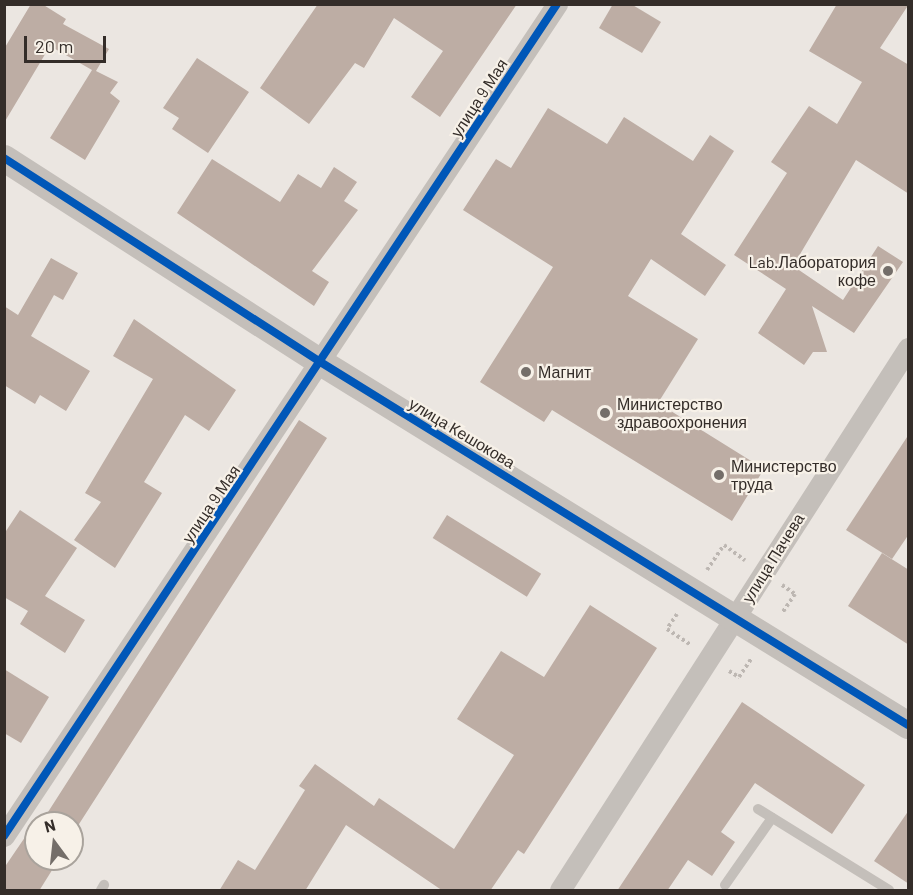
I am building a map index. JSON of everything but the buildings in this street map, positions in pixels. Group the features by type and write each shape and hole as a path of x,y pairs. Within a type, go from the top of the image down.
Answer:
{"street":[{"name":"улица 9 Мая","path":"4,836 322,363 557,4"},
{"name":"улица Кешокова","path":"4,158 322,363 909,725"},
{"name":"улица Пачева","path":"561,891 909,348"}],"lane":[{"path":"758,809 889,891"},
{"path":"725,885 772,818"}],"path":[{"path":"702,578 724,545 745,560"},
{"path":"778,582 795,594 783,612"},
{"path":"683,606 667,629 693,646"},
{"path":"724,667 739,677 754,654"}],"cycle path":[{"path":"4,836 557,4"},
{"path":"4,158 322,363 908,725"}],"place":[{"name":"Lab.Лаборатория кофе","path":"888,271"},
{"name":"Магнит","path":"526,372"},
{"name":"Министерство здравоохронения","path":"605,413"},
{"name":"Министерство труда","path":"719,475"}]}
